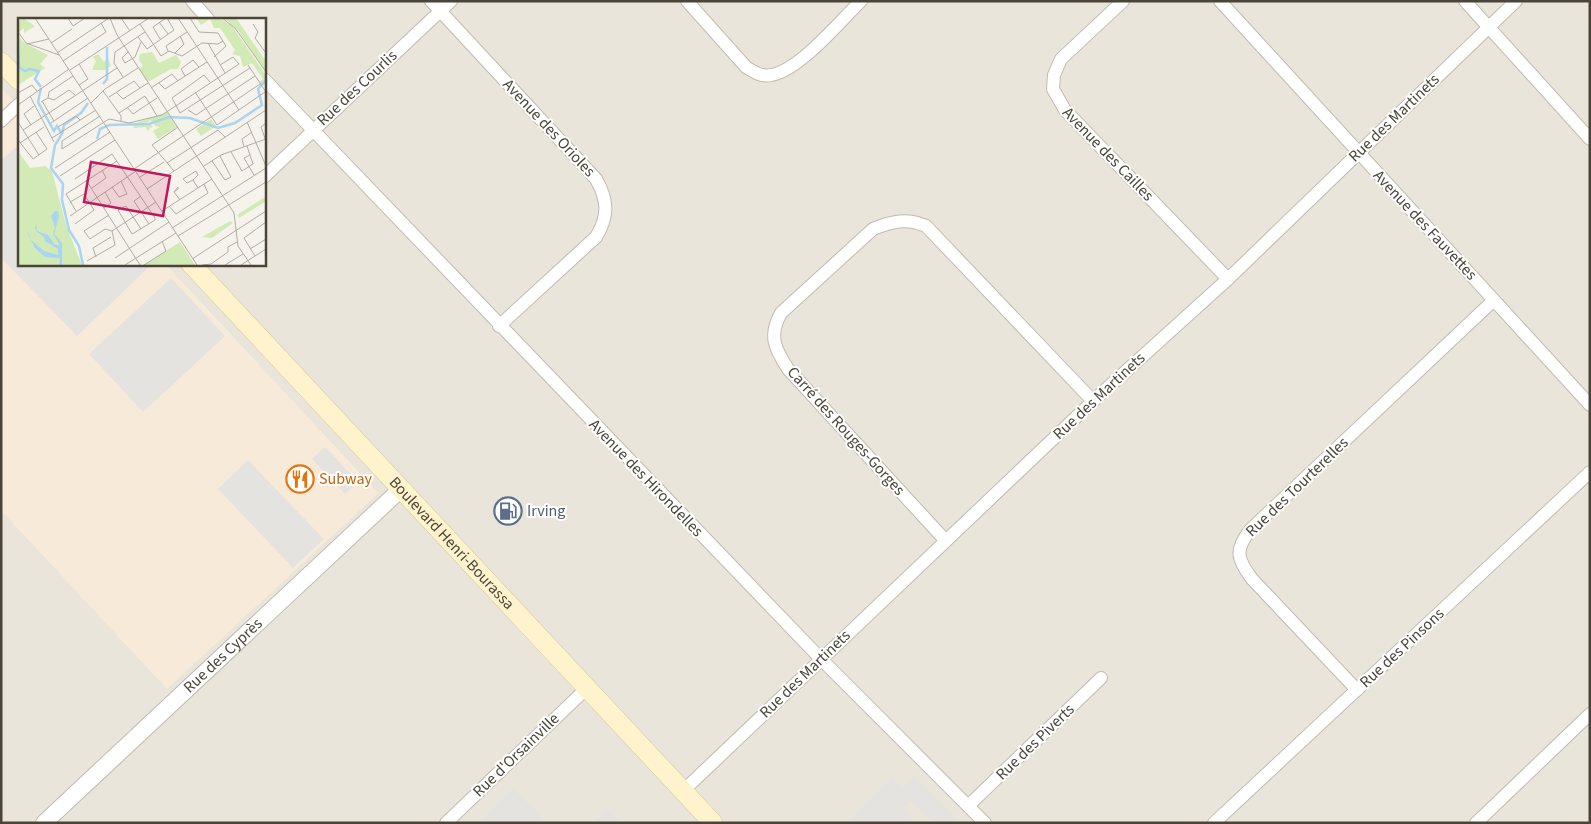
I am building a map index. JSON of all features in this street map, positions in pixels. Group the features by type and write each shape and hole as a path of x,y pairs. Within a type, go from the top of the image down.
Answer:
{"main road":[{"path":"1,62 18,79"},
{"name":"Boulevard Henri-Bourassa","path":"192,265 713,823"}],"street":[{"path":"192,1 207,18"},
{"name":"Avenue des Orioles","path":"431,1 596,178 604,193 606,206 604,224 596,237 499,326"},
{"name":"Rue des Courlis","path":"265,176 451,1"},
{"path":"687,1 746,67 757,74 770,76 784,72 798,63 861,1"},
{"name":"Avenue des Cailles","path":"1123,1 1061,59 1054,75 1053,89 1065,110 1228,279"},
{"name":"Avenue des Fauvettes","path":"1220,1 1590,405"},
{"path":"1465,1 1590,139"},
{"name":"Rue des Martinets","path":"683,791 945,540 1093,401 1228,279 1516,1"},
{"name":"Avenue des Hirondelles","path":"265,80 311,131 821,659 985,823"},
{"path":"1,121 18,105"},
{"name":"Carré des Rouges-Gorges","path":"945,540 788,369 779,356 774,340 774,325 781,313 873,229 888,223 913,221 926,226 1093,401"},
{"name":"Rue des Tourterelles","path":"1357,690 1252,579 1242,565 1238,552 1243,540 1251,529 1494,300"},
{"name":"Rue des Pinsons","path":"1214,823 1590,472"},
{"name":"Rue des Cyprès","path":"44,823 401,489"},
{"name":"Rue des Piverts","path":"968,806 1102,678"},
{"name":"Rue d'Orsainville","path":"446,823 587,688"},
{"path":"1476,823 1590,714"}],"shaded area":[{"path":"1,1 1590,1 1590,823 1,823 1,510 167,688 378,493 166,265 265,265 265,18 18,18 18,106 1,88"},
{"path":"1,88 18,106 18,265 166,265 378,493 167,689 1,510"},
{"path":"18,145 18,265 33,265 36,267 39,265 151,265 77,336 1,258 1,161"},
{"path":"171,278 225,336 143,412 89,354"},
{"path":"325,447 358,482 345,494 312,459"},
{"path":"248,460 324,539 293,568 218,489"},
{"path":"914,776 958,821 956,823 933,823 911,800 903,808 913,819 908,823 846,823 891,778 902,788"},
{"path":"513,788 547,823 478,823"},
{"path":"608,809 621,823 594,823"}],"place":[{"name":"Subway","path":"300,479"},
{"name":"Irving","path":"508,511"}]}
